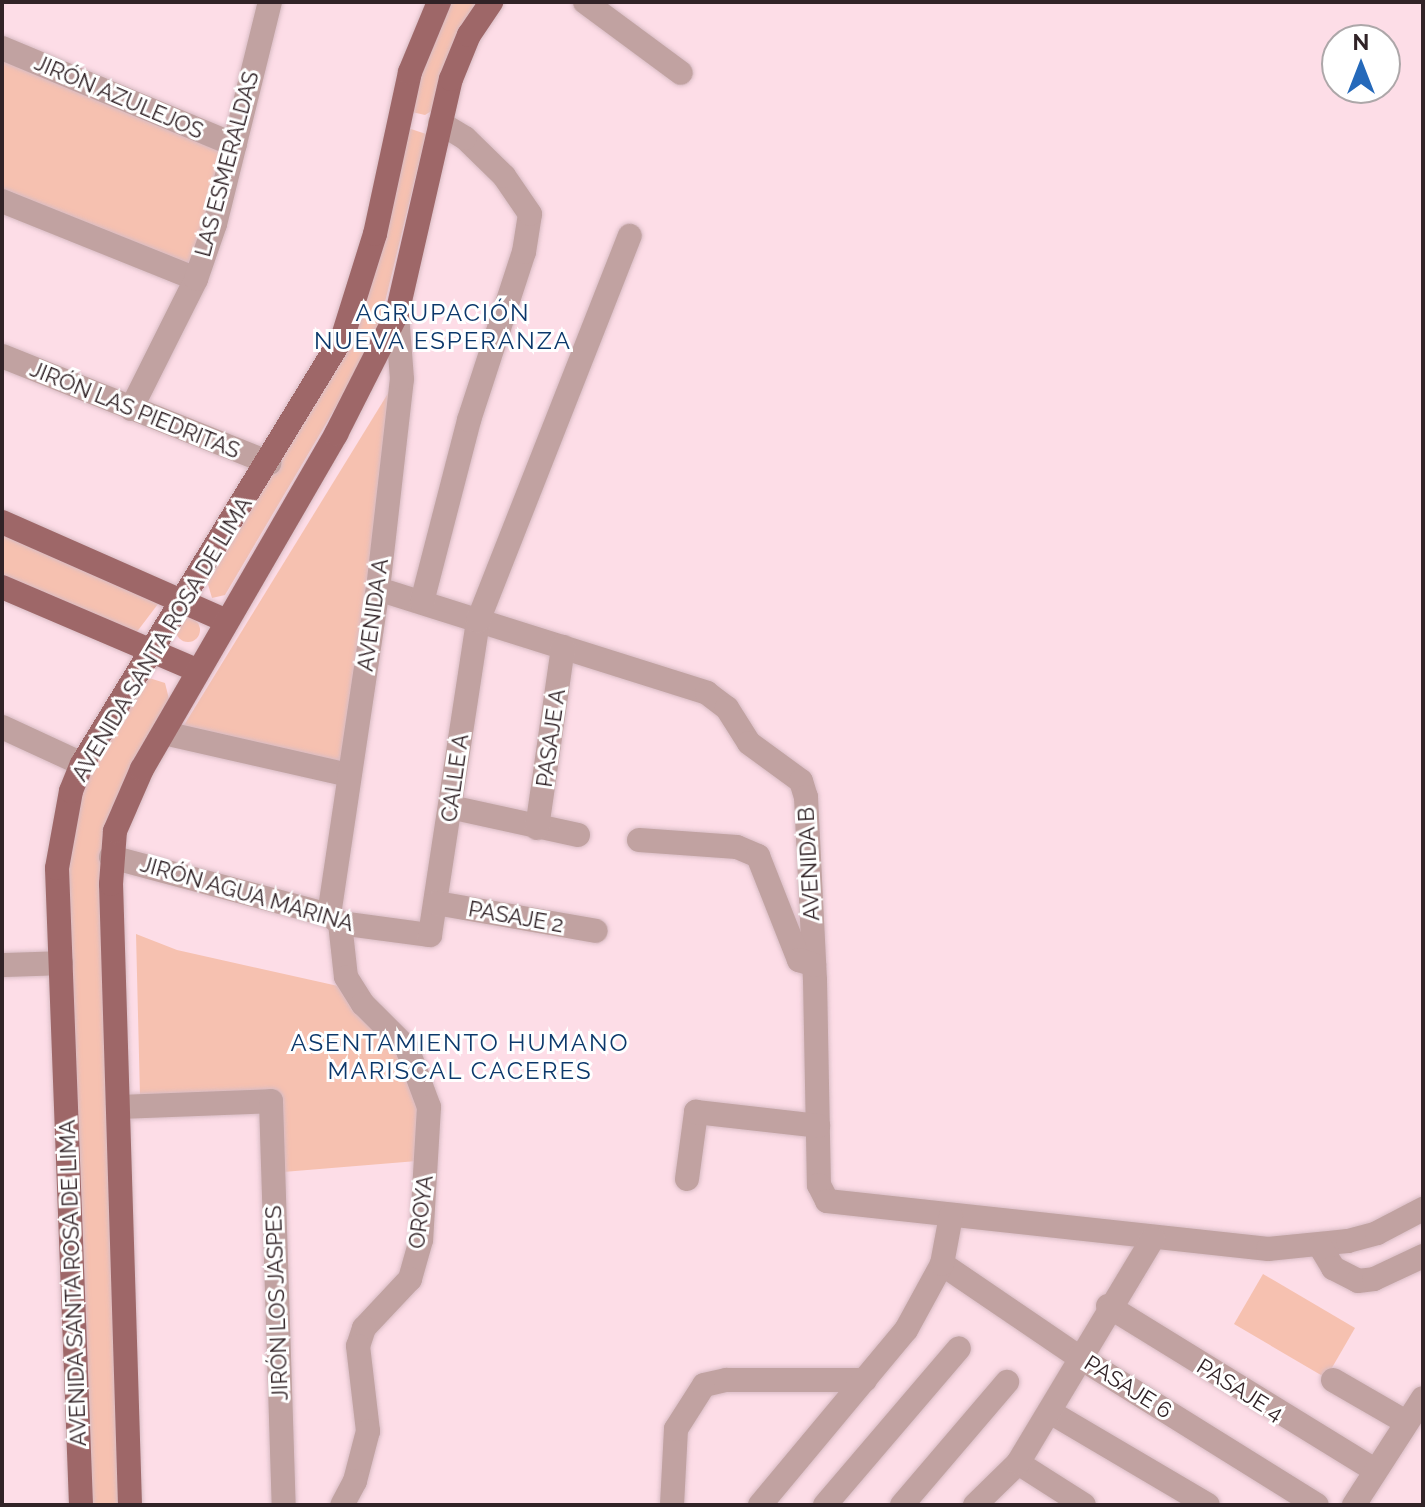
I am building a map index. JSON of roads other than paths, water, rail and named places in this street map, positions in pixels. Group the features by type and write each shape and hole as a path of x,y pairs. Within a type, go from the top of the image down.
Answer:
{"main road":[{"name":"AVENIDA SANTA ROSA DE LIMA","path":"81,1505 57,868 71,791 82,764 269,463 343,336 375,234 397,119 420,43 439,2"},
{"name":"AVENIDA SANTA ROSA DE LIMA","path":"130,1505 111,857 126,803 224,620 343,422 397,314 440,123 459,55 491,2"},
{"path":"397,119 440,123"},
{"path":"2,522 224,620"},
{"path":"2,587 197,670"}],"street":[{"name":"LAS ESMERALDAS","path":"131,409 196,279 235,145 269,2"},
{"path":"585,2 681,73"},
{"name":"JIRÓN AZULEJOS","path":"2,48 235,145"},
{"path":"422,602 464,435 524,252 530,214 504,176 465,138 440,123"},
{"path":"2,201 196,279"},
{"name":"CALLE A","path":"430,935 478,621 630,236"},
{"name":"AVENIDA A","path":"335,919 349,775 378,589 402,379 397,314"},
{"name":"JIRÓN LAS PIEDRITAS","path":"2,356 269,463"},
{"name":"AVENIDA B","path":"378,589 714,697 749,743 796,775 806,797 819,1185 827,1201 951,1216"},
{"name":"PASAJE A","path":"537,828 563,647"},
{"path":"2,727 82,764"},
{"path":"164,733 349,775"},
{"path":"450,807 578,835"},
{"path":"639,840 737,847 758,856 799,960 814,965"},
{"name":"JIRÓN AGUA MARINA","path":"111,857 335,919 430,935"},
{"name":"PASAJE 2","path":"436,903 596,931"},
{"name":"OROYA","path":"335,919 346,977 353,992 407,1048 429,1107 421,1240 410,1279 364,1328 358,1346 368,1431 355,1481 342,1505"},
{"path":"2,965 61,963"},
{"name":"JIRÓN LOS JASPES","path":"118,1107 271,1101 284,1505"},
{"path":"687,1179 696,1112 818,1126"},
{"path":"760,1505 906,1330 942,1264 951,1216 1246,1249 1320,1246 1377,1233 1423,1209"},
{"path":"975,1505 1018,1463 1108,1306 1153,1238"},
{"path":"1320,1246 1333,1268 1358,1281 1374,1279 1423,1256"},
{"name":"PASAJE 6","path":"942,1264 1079,1357 1317,1505"},
{"name":"PASAJE 4","path":"1108,1306 1375,1470"},
{"path":"825,1505 959,1348"},
{"path":"672,1505 676,1429 704,1385 726,1380 865,1380"},
{"path":"1333,1380 1404,1421"},
{"path":"902,1505 1007,1382"},
{"path":"1354,1505 1404,1421 1423,1398"},
{"path":"1050,1412 1208,1505"},
{"path":"1018,1463 1084,1505"}],"district":[{"name":"AGRUPACIÓN NUEVA ESPERANZA","path":"443,327"},
{"name":"ASENTAMIENTO HUMANO MARISCAL CACERES","path":"460,1057"}]}
